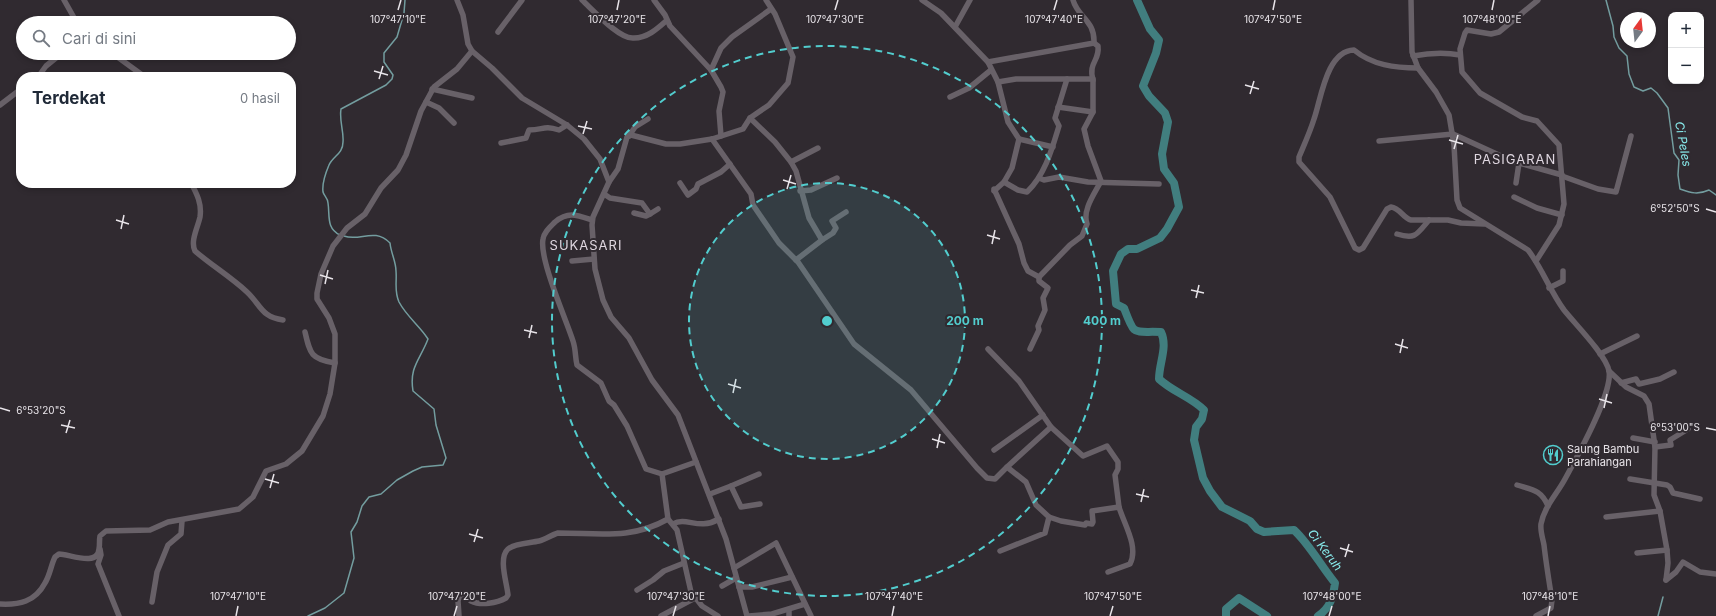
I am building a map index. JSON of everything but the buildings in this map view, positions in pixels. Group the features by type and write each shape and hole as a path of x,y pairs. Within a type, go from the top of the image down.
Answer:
{"street":[{"path":"64,0 73,16"},
{"path":"458,0 463,15 468,44 472,51 492,68 522,98 567,125 594,150 600,159 609,182"},
{"path":"498,32 522,0"},
{"path":"582,0 609,25 623,35 632,39 653,32 666,21"},
{"path":"654,0 665,15 666,21 711,70 723,92 719,111 721,136"},
{"path":"629,136 637,136 660,143 680,144 712,138 743,129 750,118 769,105 786,86 792,70 793,57 775,14 766,0"},
{"path":"922,0 941,13 988,62 998,82 1008,122 1019,139 1053,147"},
{"path":"955,27 970,0"},
{"path":"1039,277 1070,245 1082,236 1087,224 1085,218 1091,200 1101,181 1084,129 1093,112 1093,80 1091,68 1099,53 1098,46 1094,43 1091,25 1079,12 1073,0"},
{"path":"1411,0 1413,56 1418,68 1447,110 1453,134 1458,204 1465,212 1523,246 1536,261 1549,288 1565,311 1605,360 1609,371 1609,383 1594,421 1565,480 1548,506 1541,526 1552,600 1551,608 1536,616"},
{"path":"1536,261 1559,225 1562,214 1564,204 1560,146 1538,121 1522,117 1480,93 1462,72 1460,55 1461,44 1467,30 1491,34 1499,32 1538,0"},
{"path":"711,70 721,48 732,36 771,9"},
{"path":"988,62 1094,43"},
{"path":"1418,68 1388,67 1358,54 1354,50 1345,52 1335,62 1322,88 1314,120 1299,160 1330,197 1357,249 1363,248 1389,208 1395,207 1409,220 1448,220 1461,223 1485,224"},
{"path":"119,616 98,564 101,555 100,536 106,531 146,530 168,522 182,521 239,509 253,497 266,471 286,464 302,451 323,416 330,394 335,363 335,334 329,318 317,299 321,274 338,238 346,228 366,214 381,188 398,170 406,155 432,90 457,69 472,51"},
{"path":"1413,56 1428,53 1460,55"},
{"path":"42,72 53,60"},
{"path":"122,60 138,72"},
{"path":"950,97 970,88 991,70"},
{"path":"998,82 1016,79 1078,78 1093,80"},
{"path":"1004,182 1018,190 1027,192 1039,178 1053,147 1060,126 1055,118 1067,79"},
{"path":"432,90 472,98"},
{"path":"0,105 16,93"},
{"path":"426,102 439,108 454,123"},
{"path":"1058,107 1093,112"},
{"path":"750,118 775,142 791,162 796,171 808,218 822,240"},
{"path":"648,119 635,128 626,139 618,170 609,182 592,220 594,259 606,309 629,338 652,380 678,415 719,519 748,616 789,613 805,604"},
{"path":"501,143 526,138 529,130 536,130 546,126 559,130 567,125"},
{"path":"1379,141 1453,134 1519,163 1562,176 1591,187 1616,192 1631,136"},
{"path":"712,138 751,194 753,205 779,244 796,260 854,344 911,390 977,468 991,479 995,479 1051,428"},
{"path":"1019,139 1012,168 1004,182 993,192 1019,244 1024,263 1028,271 1039,277 1040,282 1048,289 1043,298 1045,310 1038,326 1039,330 1030,349"},
{"path":"791,162 818,148"},
{"path":"1516,184 1519,163"},
{"path":"680,184 688,195 696,189 698,184 721,172 730,164"},
{"path":"1039,178 1044,180 1059,177 1077,181 1159,184"},
{"path":"800,191 811,190 838,178"},
{"path":"193,188 200,203 200,216 193,245 194,251 248,293 262,311 271,317 283,320"},
{"path":"604,194 610,198 642,204 650,214"},
{"path":"1514,197 1537,208 1562,214"},
{"path":"634,213 646,216 658,209"},
{"path":"796,260 822,240 834,233 836,228 832,221 846,212"},
{"path":"592,220 570,214 562,217 550,226 543,237 544,262 573,341 577,365 601,383 609,401 614,406 626,426 646,468 662,474 696,462"},
{"path":"1397,234 1412,237 1429,220"},
{"path":"572,261 594,259"},
{"path":"1549,288 1562,283 1563,271"},
{"path":"305,332 308,349 312,356 321,361 335,363"},
{"path":"1600,354 1637,336"},
{"path":"988,349 1014,375 1051,428 1083,456 1107,446 1114,454 1118,462 1118,469 1115,475 1119,507 1134,547 1133,558 1130,564 1108,572"},
{"path":"1609,371 1621,383 1642,394 1647,399 1655,445 1654,495 1660,511 1667,550 1666,580 1676,572 1683,562 1700,572 1716,574"},
{"path":"1621,383 1636,379 1639,384 1660,379 1674,372"},
{"path":"994,450 1043,415"},
{"path":"1633,438 1655,445 1671,445 1670,440 1688,429"},
{"path":"1007,467 1026,482 1036,505 1049,517 1061,521 1085,525 1086,523 1092,524 1094,522 1092,511 1119,507"},
{"path":"662,474 671,521 677,530 689,588 694,598 702,606 718,616"},
{"path":"710,494 760,474"},
{"path":"1630,479 1655,482 1668,486 1674,494 1700,499"},
{"path":"1517,485 1540,492 1548,506"},
{"path":"731,486 740,507 760,504"},
{"path":"1606,517 1660,511"},
{"path":"1000,551 1043,534 1049,517"},
{"path":"459,616 458,601 460,594 463,594 471,601 482,604 506,598 508,595 504,566 506,553 510,548 541,541 549,535 558,533 621,535 635,533 671,521 684,521 700,525 712,523 719,519"},
{"path":"152,602 156,572 168,545 180,534 182,521"},
{"path":"734,568 775,542 811,616"},
{"path":"0,604 22,604 40,591 46,583 52,563 59,554 88,559 95,556 100,549"},
{"path":"1636,554 1667,550"},
{"path":"637,590 664,571 684,563"},
{"path":"740,588 752,587 792,577"},
{"path":"722,586 736,578"},
{"path":"661,616 694,598"}],"waterway":[{"path":"340,235 332,229 329,217 328,201 323,189 324,178 329,165 343,146 341,109 386,85 392,79 393,75 384,62 384,53 397,37 404,13 405,0"},
{"name":"Ci Keruh","path":"1137,0 1150,29 1159,40 1156,53 1143,86 1149,96 1165,113 1168,122 1162,154 1164,169 1174,183 1179,207 1167,229 1160,238 1137,249 1128,249 1121,254 1113,271 1116,304 1124,308 1130,324 1139,332 1161,332 1164,343 1159,379 1164,384 1199,405 1204,410 1202,419 1196,427 1194,440 1203,478 1210,491 1222,507 1250,521 1257,529 1264,532 1294,530 1305,542 1335,583 1328,606 1318,616"},
{"name":"Ci Peles","path":"1606,0 1613,26 1614,37 1619,48 1627,56 1629,74 1634,87 1643,91 1651,88 1657,93 1668,108 1674,153 1679,160 1678,175 1680,189 1694,193 1701,193 1709,190 1716,195"},
{"path":"308,616 325,608 344,593 354,558 351,532 357,522 362,506 369,497 381,494 397,480 422,467 443,465 446,458 436,425 434,409 413,391 412,383 414,370 428,339 406,312 397,298 396,268 390,243 384,238 373,235 356,237 344,236"},
{"path":"1658,616 1663,597"},
{"name":"Ci Keruh","path":"1226,616 1226,609 1239,598 1267,616"}],"place":[{"name":"Saung Bambu Parahiangan","path":"1553,455"}],"district":[{"name":"PASIGARAN","path":"1515,159"},
{"name":"SUKASARI","path":"586,245"}]}
